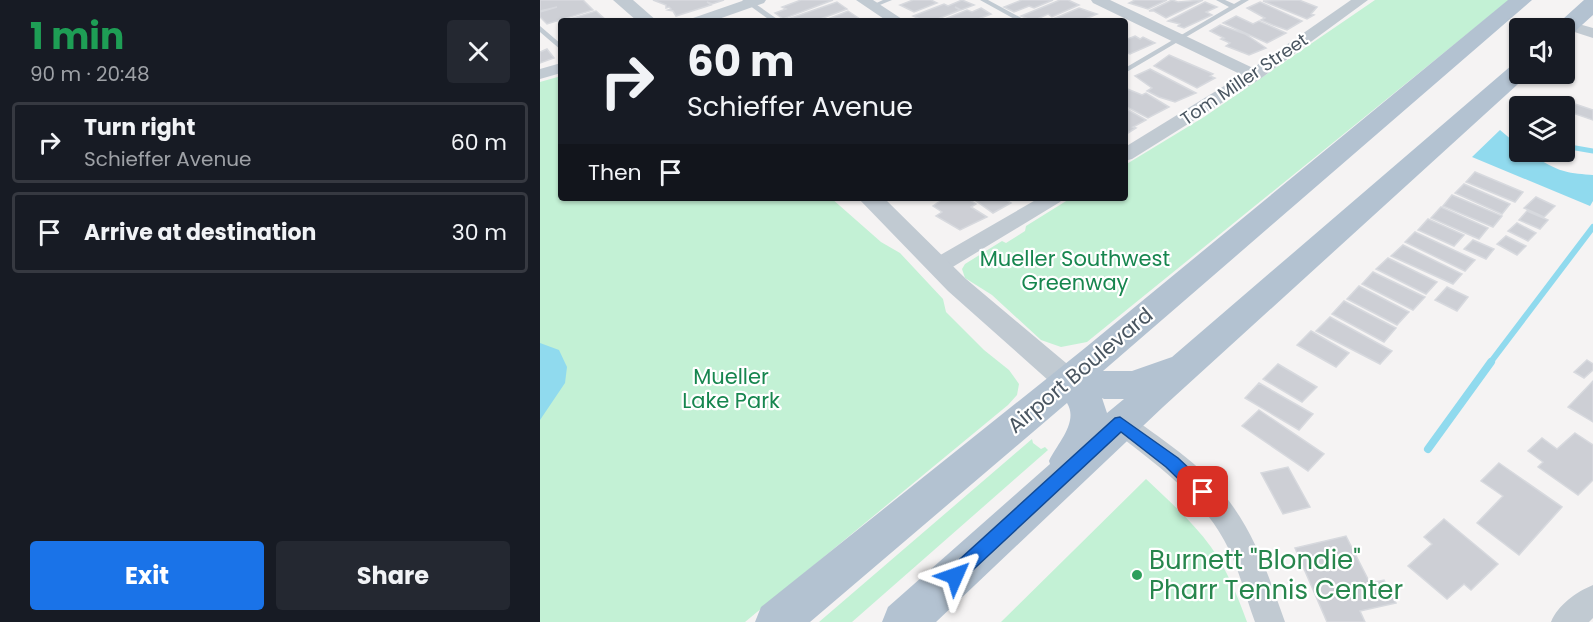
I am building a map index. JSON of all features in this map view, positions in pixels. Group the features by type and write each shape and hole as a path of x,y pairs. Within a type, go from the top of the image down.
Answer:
{"main road":[{"name":"Airport Boulevard","path":"777,622 1521,0"},
{"path":"1575,19 1593,3"},
{"path":"904,622 1120,423 1509,79"},
{"path":"1068,381 1104,385 1134,385 1188,362"},
{"path":"1056,483 1087,427 1090,415 1089,405 1068,381"}],"street":[{"path":"622,0 644,18"},
{"path":"1098,0 1254,75"},
{"path":"706,18 751,1"},
{"path":"868,3 892,18"},
{"name":"Tom Miller Street","path":"1128,153 1254,75 1349,3"},
{"path":"1575,29 1593,33"},
{"path":"540,74 558,69"},
{"path":"880,201 938,266 1068,381"},
{"path":"938,266 1048,201"},
{"path":"1120,423 1172,462 1215,504 1234,532 1270,622"},
{"path":"1566,622 1593,599"}],"lane":[{"path":"868,3 889,0"},
{"path":"983,0 1017,18"},
{"path":"1220,0 1234,7"},
{"path":"1128,69 1246,0"},
{"path":"751,1 772,18"},
{"path":"540,28 558,45"}],"green space":[{"name":"Mueller Southwest Greenway","path":"1375,0 1509,0 1087,342 1061,347 1041,340 992,295 965,278 962,269 965,264 1002,241 1006,243 1025,231 1026,226 1066,201 1128,201 1128,163 1204,117"},
{"name":"Mueller Lake Park","path":"558,77 558,201 834,201 881,242 900,253 943,299 946,312 984,350 1009,370 1019,384 1017,395 1008,405 745,622 540,622 540,82"},
{"path":"1032,439 1033,443 1041,449 1045,447 1048,450 852,622 819,622"},
{"name":"Burnett \"Blondie\" Pharr Tennis Center","path":"1146,479 1188,520 1211,547 1222,564 1247,622 1001,622"}],"water":[{"path":"1500,130 1509,138 1509,162 1543,162 1564,171 1593,175 1593,201 1590,206 1472,157"},
{"path":"540,343 559,350 567,367 565,383 540,420"}],"building":[{"path":"540,0 583,0 593,10 567,18 558,18 558,21 547,24 540,17 540,12 557,7 540,11"},
{"path":"653,0 724,0 712,4 707,2 711,5 676,16 673,11 668,10 671,9 669,7 666,8 666,5"},
{"path":"801,0 833,0 786,18 775,13 786,9 782,7"},
{"path":"913,0 931,0 937,3 914,12 900,5"},
{"path":"962,0 974,5 961,10 955,7 960,10 940,18 913,16 944,4 948,6"},
{"path":"1022,0 1053,0 1034,8 1029,6 1014,12 1004,7"},
{"path":"1060,0 1068,0 1079,5 1052,17 1048,14 1039,18 1021,16"},
{"path":"1135,0 1167,0 1148,9 1129,3"},
{"path":"1172,0 1178,2 1203,0 1166,18 1154,11 1149,11"},
{"path":"1299,0 1317,7 1311,14 1314,15 1307,19 1263,1"},
{"path":"837,2 847,9 823,18 791,18"},
{"path":"1205,2 1217,7 1206,12 1212,15 1184,28 1178,26 1180,24 1168,21"},
{"path":"1260,2 1302,21 1287,30 1261,20 1265,18 1247,8"},
{"path":"981,8 991,14 981,18 947,18 967,10 972,12"},
{"path":"1079,8 1097,14 1088,18 1055,18"},
{"path":"596,11 604,18 573,18"},
{"path":"848,11 858,18 830,18"},
{"path":"1236,16 1253,24 1259,21 1286,33 1267,43 1223,23"},
{"path":"1220,25 1245,34 1266,48 1249,55 1226,46 1230,43 1210,31"},
{"path":"1135,36 1140,39 1143,37 1155,43 1130,54 1128,53 1128,39"},
{"path":"547,49 554,58 540,63 540,52"},
{"path":"1169,55 1213,74 1210,76 1215,78 1197,88 1154,66"},
{"path":"1150,69 1196,93 1175,102 1147,91 1152,88 1135,76"},
{"path":"1128,89 1142,95 1146,93 1169,107 1148,118 1128,108"},
{"path":"1575,104 1593,110 1593,120 1575,114"},
{"path":"1128,110 1146,120 1133,127 1136,128 1128,133"},
{"path":"1475,172 1523,192 1515,202 1466,182"},
{"path":"1464,184 1510,204 1502,214 1455,193"},
{"path":"1452,195 1502,216 1493,227 1443,206"},
{"path":"1536,197 1555,206 1544,217 1524,208"},
{"path":"940,201 972,201 976,204 971,207 987,217 960,230 936,216 942,212 933,206"},
{"path":"976,201 1008,201 1011,203 993,213"},
{"path":"1441,207 1488,228 1479,239 1431,218"},
{"path":"1527,211 1548,220 1540,229 1519,220"},
{"path":"1428,219 1464,235 1454,246 1418,230"},
{"path":"1517,223 1536,233 1528,241 1508,231"},
{"path":"1415,232 1475,260 1465,271 1405,242"},
{"path":"1506,236 1526,246 1517,255 1497,244"},
{"path":"1473,240 1494,249 1486,259 1464,249"},
{"path":"1403,245 1462,274 1453,284 1391,256"},
{"path":"1388,258 1437,282 1426,294 1376,269"},
{"path":"1373,272 1425,297 1413,310 1362,284"},
{"path":"1359,286 1409,312 1397,325 1347,299"},
{"path":"1447,287 1468,297 1457,311 1435,300"},
{"path":"1344,301 1396,328 1384,342 1332,314"},
{"path":"1330,317 1392,351 1380,364 1316,331"},
{"path":"1311,331 1349,353 1336,367 1297,345"},
{"path":"1587,360 1593,364 1593,370 1584,378 1574,372"},
{"path":"1278,364 1317,387 1302,402 1263,379"},
{"path":"1593,381 1593,422 1568,407"},
{"path":"1259,383 1313,414 1299,430 1245,398"},
{"path":"1259,410 1324,454 1308,471 1242,426"},
{"path":"1575,433 1593,445 1593,480 1578,495 1538,467 1543,462 1528,451 1542,438 1557,449"},
{"path":"1499,463 1562,507 1519,555 1477,523 1503,496 1481,481"},
{"path":"1288,467 1310,507 1283,514 1261,473"},
{"path":"1444,519 1498,564 1471,590 1464,584 1447,599 1408,566 1432,544 1424,537"},
{"path":"1346,536 1370,583 1384,580 1396,603 1360,611 1365,622 1327,622 1295,548"}],"waterway":[{"path":"1575,148 1593,151"},
{"path":"1490,363 1593,227"},
{"path":"1428,449 1491,362"}],"place":[{"name":"Burnett \"Blondie\" Pharr Tennis Center","path":"1137,575"}],"route":[{"path":"955,576 1120,423 1172,462 1203,492"}]}
